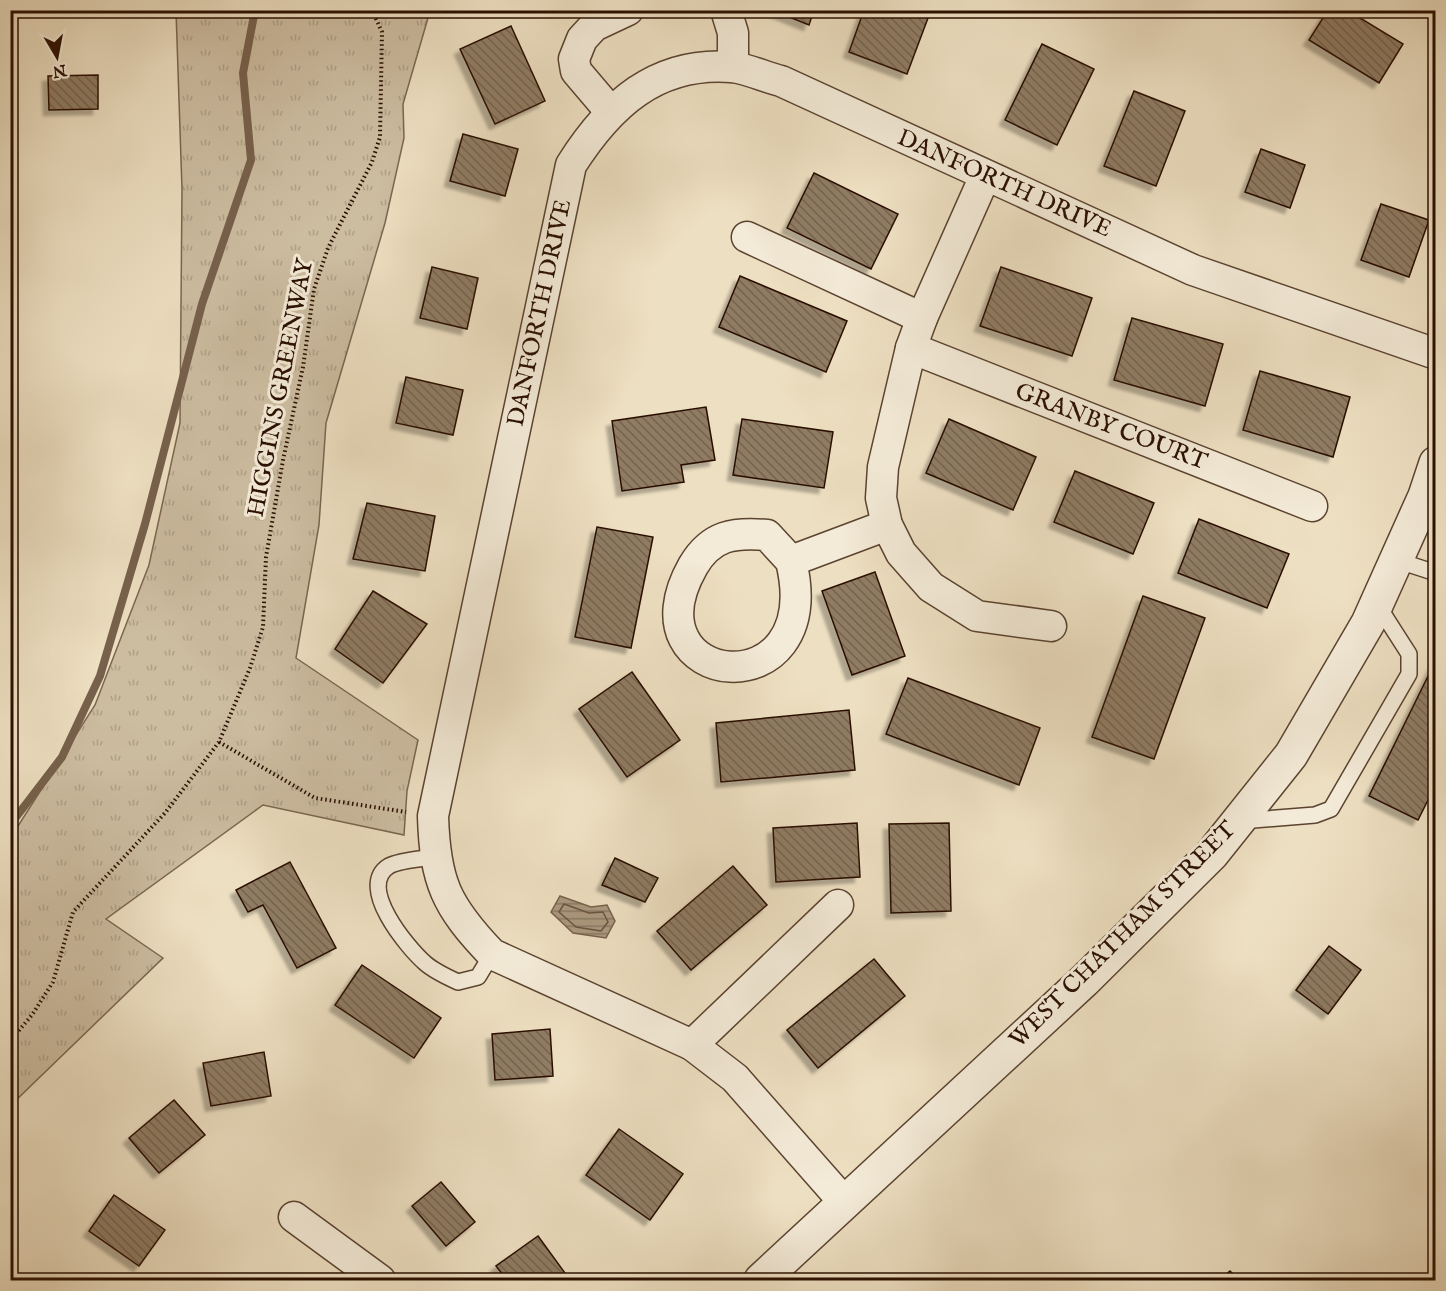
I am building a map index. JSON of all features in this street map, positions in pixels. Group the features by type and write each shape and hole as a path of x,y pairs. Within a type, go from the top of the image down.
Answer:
{"street":[{"path":"610,111 576,71 574,59 582,39 594,26 628,10"},
{"path":"726,10 733,33 733,67"},
{"name":"DANFORTH DRIVE","path":"845,1203 735,1078 692,1045 492,954 467,928 447,898 434,857 433,816 571,165 589,136 610,111 636,92 664,76 701,68 733,67 781,81 1193,270 1436,354"},
{"path":"985,176 921,318 911,348 883,467 881,498 887,525 902,553 915,572 952,602 977,616 1051,626"},
{"path":"747,237 921,318"},
{"name":"GRANBY COURT","path":"911,348 1312,506"},
{"name":"WEST CHATHAM STREET","path":"761,1281 1092,973 1212,854 1292,755 1377,604 1425,496 1436,463"},
{"path":"791,561 887,525"},
{"path":"747,533 767,535 791,561 797,600 788,634 773,652 754,666 735,668 708,663 687,647 679,623 680,604 693,566 708,545 728,536 747,533"},
{"path":"692,1045 838,905"},
{"path":"294,1217 380,1281"}],"lane":[{"path":"1396,560 1436,573"},
{"path":"1238,821 1315,815 1331,809 1409,674 1409,654 1377,604"},
{"path":"434,857 389,866 379,876 376,889 399,934 427,965 458,982 478,977 492,954"}],"path":[{"name":"HIGGINS GREENWAY","path":"10,1041 32,1016 52,982 73,912 165,813 219,742 250,668 263,627 266,557 283,460 303,367 314,288 328,248 372,162 380,137 382,32 372,10"},
{"path":"219,742 315,798 433,816"}],"green space":[{"path":"176,11 430,11 403,104 404,138 385,223 326,423 319,525 296,658 418,740 407,791 404,835 263,805 106,919 163,958 11,1105 11,837 95,705 149,565 180,423 182,189"}],"water":[{"path":"560,896 591,907 607,905 615,921 606,938 573,933 551,912"}],"building":[{"path":"772,10 814,10 809,25"},
{"path":"864,10 931,10 907,74 849,52"},
{"path":"1328,10 1347,10 1403,44 1379,83 1309,40"},
{"path":"511,26 545,101 495,124 460,49"},
{"path":"1042,44 1094,69 1057,145 1005,120"},
{"path":"98,75 98,109 49,110 48,76"},
{"path":"1134,91 1185,111 1156,186 1104,166"},
{"path":"463,134 518,149 505,196 450,181"},
{"path":"1261,149 1305,165 1290,208 1245,192"},
{"path":"814,173 898,214 871,269 787,228"},
{"path":"1381,204 1429,220 1409,277 1361,260"},
{"path":"432,267 478,278 467,329 420,318"},
{"path":"1001,267 1092,298 1072,356 980,326"},
{"path":"740,276 847,321 826,372 719,327"},
{"path":"1132,318 1223,344 1205,406 1114,380"},
{"path":"1260,371 1350,397 1333,457 1243,430"},
{"path":"406,377 463,390 453,435 396,423"},
{"path":"706,407 715,460 681,465 684,482 622,491 612,421"},
{"path":"742,419 833,432 824,488 733,475"},
{"path":"949,419 1036,457 1013,510 926,473"},
{"path":"1075,471 1154,503 1133,554 1054,522"},
{"path":"367,503 435,516 425,571 353,559"},
{"path":"1199,519 1289,554 1267,608 1178,573"},
{"path":"597,527 653,537 631,648 575,637"},
{"path":"875,572 905,656 852,675 822,591"},
{"path":"373,591 427,624 383,683 335,649"},
{"path":"1143,596 1205,618 1154,759 1092,737"},
{"path":"1434,664 1436,784 1418,820 1369,796"},
{"path":"632,672 680,740 627,777 579,709"},
{"path":"908,678 1040,728 1019,785 886,734"},
{"path":"849,710 855,770 721,782 716,723"},
{"path":"857,823 860,877 776,882 773,828"},
{"path":"949,823 951,911 891,913 889,824"},
{"path":"615,858 658,878 645,902 602,885"},
{"path":"290,862 336,948 297,968 263,905 248,912 236,890"},
{"path":"733,866 767,905 691,970 657,931"},
{"path":"1329,946 1361,970 1328,1014 1296,990"},
{"path":"874,959 905,996 818,1068 787,1030"},
{"path":"362,965 441,1018 414,1058 335,1005"},
{"path":"550,1029 553,1076 495,1080 492,1034"},
{"path":"264,1052 271,1096 211,1106 203,1063"},
{"path":"174,1100 205,1135 159,1173 129,1138"},
{"path":"619,1129 683,1174 650,1220 586,1175"},
{"path":"441,1182 475,1222 446,1246 412,1206"},
{"path":"114,1195 165,1230 139,1266 89,1231"},
{"path":"538,1236 570,1280 507,1280 496,1266"},
{"path":"1230,1271 1239,1280 1219,1280"}],"waterway":[{"path":"10,825 62,757 100,676 145,524 202,304 251,160 243,73 255,10"}]}
